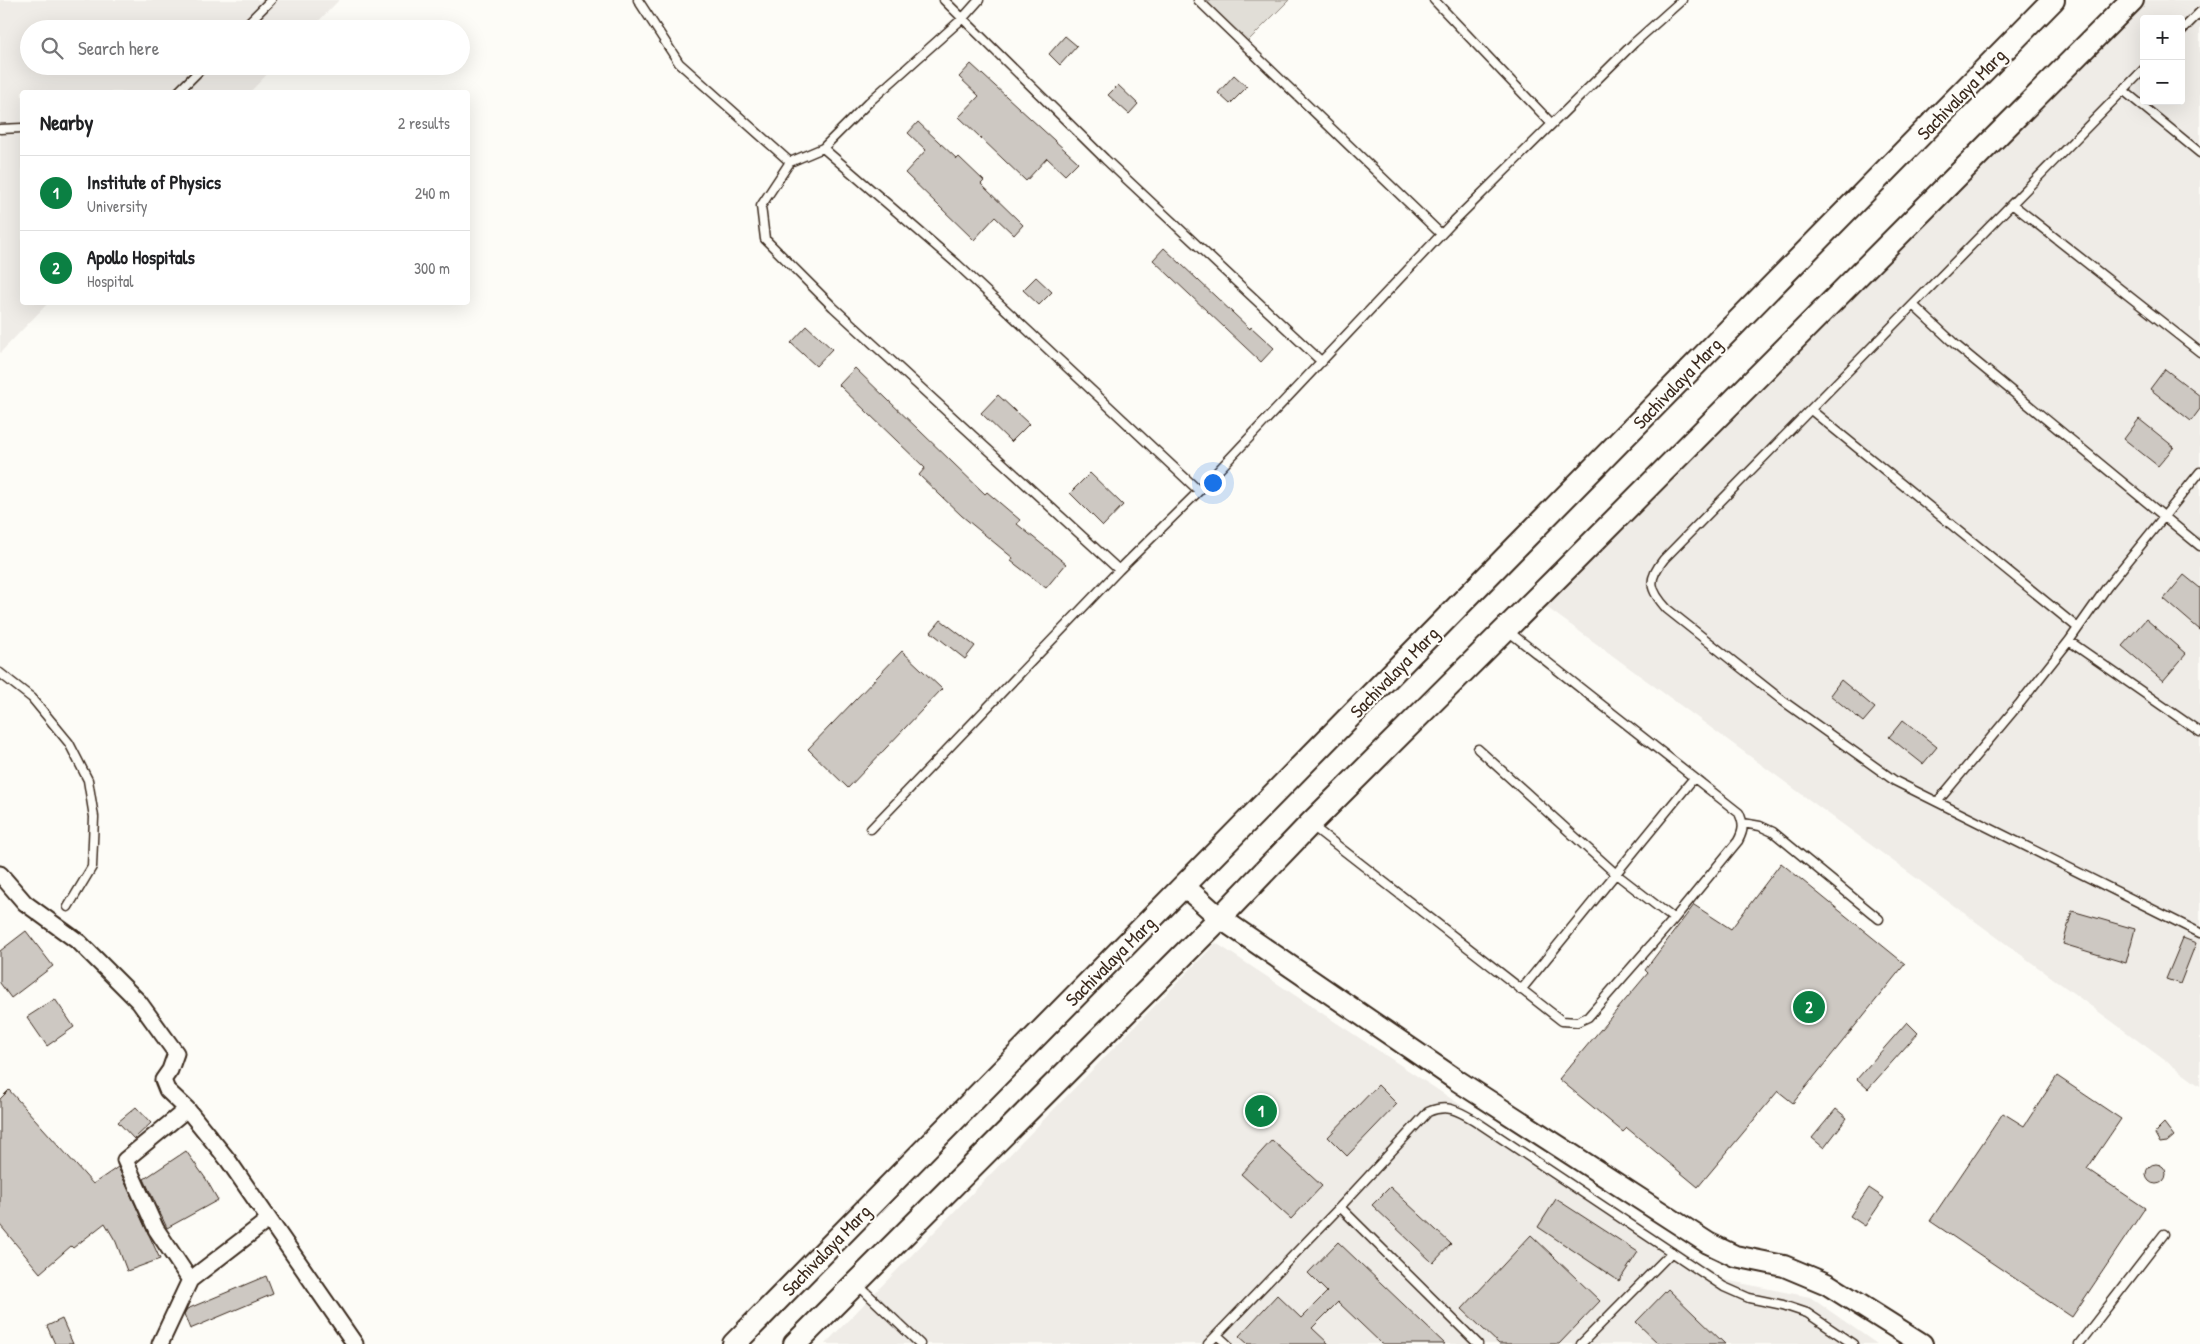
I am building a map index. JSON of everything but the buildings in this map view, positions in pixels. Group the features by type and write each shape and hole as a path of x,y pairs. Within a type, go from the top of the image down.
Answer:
{"main road":[{"name":"Sachivalaya Marg","path":"734,1344 2053,0"},
{"path":"795,1344 1220,918 1310,824 2132,0"}],"street":[{"path":"0,874 25,903 80,943 139,1002 176,1053 170,1070 163,1080 167,1090 187,1109 228,1160 355,1344"},
{"path":"1184,886 1220,918 1458,1081 1708,1244 1735,1256 1784,1266 1827,1284 1922,1344"},
{"path":"187,1109 125,1160 156,1229 190,1280"},
{"path":"160,1344 190,1280 268,1220"}],"lane":[{"path":"251,20 271,0"},
{"path":"638,0 679,63 790,162"},
{"path":"944,0 1105,160 1322,362"},
{"path":"979,0 963,18 869,102 824,148 790,162 760,206 765,238 833,307 1119,570"},
{"path":"1198,0 1441,234"},
{"path":"1434,0 1552,124"},
{"path":"871,829 1119,570 1199,491 1441,234 1634,43 1681,0"},
{"path":"2185,27 2200,12"},
{"path":"2140,74 1664,559 1652,579 1652,588 1658,599 1667,609 1783,702 1895,781 2200,932"},
{"path":"180,90 195,75"},
{"path":"2124,90 2200,153"},
{"path":"0,129 20,128"},
{"path":"824,148 957,264 1199,491"},
{"path":"2012,204 2200,352"},
{"path":"1913,305 1957,346 2200,546"},
{"path":"1811,410 2078,628"},
{"path":"1938,801 2069,641 2107,587 2200,472"},
{"path":"1310,824 1562,1021 1577,1022 1588,1017 1674,920 1738,841 1743,832 1743,822 1738,813 1505,629"},
{"path":"2069,641 2200,732"},
{"path":"0,673 32,698 68,743 88,780 94,817 92,867 68,907"},
{"path":"1478,749 1616,874 1674,920"},
{"path":"1521,990 1693,779"},
{"path":"1743,822 1760,826 1773,832 1880,919"},
{"path":"1208,1344 1340,1207 1428,1112 1440,1106 1458,1110 1474,1120 1724,1287 1749,1298 1783,1305 1807,1314 1853,1344"},
{"path":"1340,1207 1478,1344"},
{"path":"2079,1344 2164,1234"},
{"path":"1582,1344 1672,1252"},
{"path":"856,1283 920,1344"},
{"path":"1217,1335 1227,1344"},
{"path":"1465,1344 1472,1338"}],"shaded area":[{"path":"0,0 339,0 320,20 20,20 20,75 266,75 252,90 20,90 20,305 46,305 0,353"},
{"path":"1199,0 1289,0 1245,44"},
{"path":"2142,0 2200,0 2200,1086 1538,601"},
{"path":"1216,943 1725,1280 1810,1297 1877,1344 825,1344"}],"place":[{"name":"Apollo Hospitals","path":"1809,1007"},
{"name":"Institute of Physics","path":"1261,1111"}]}
